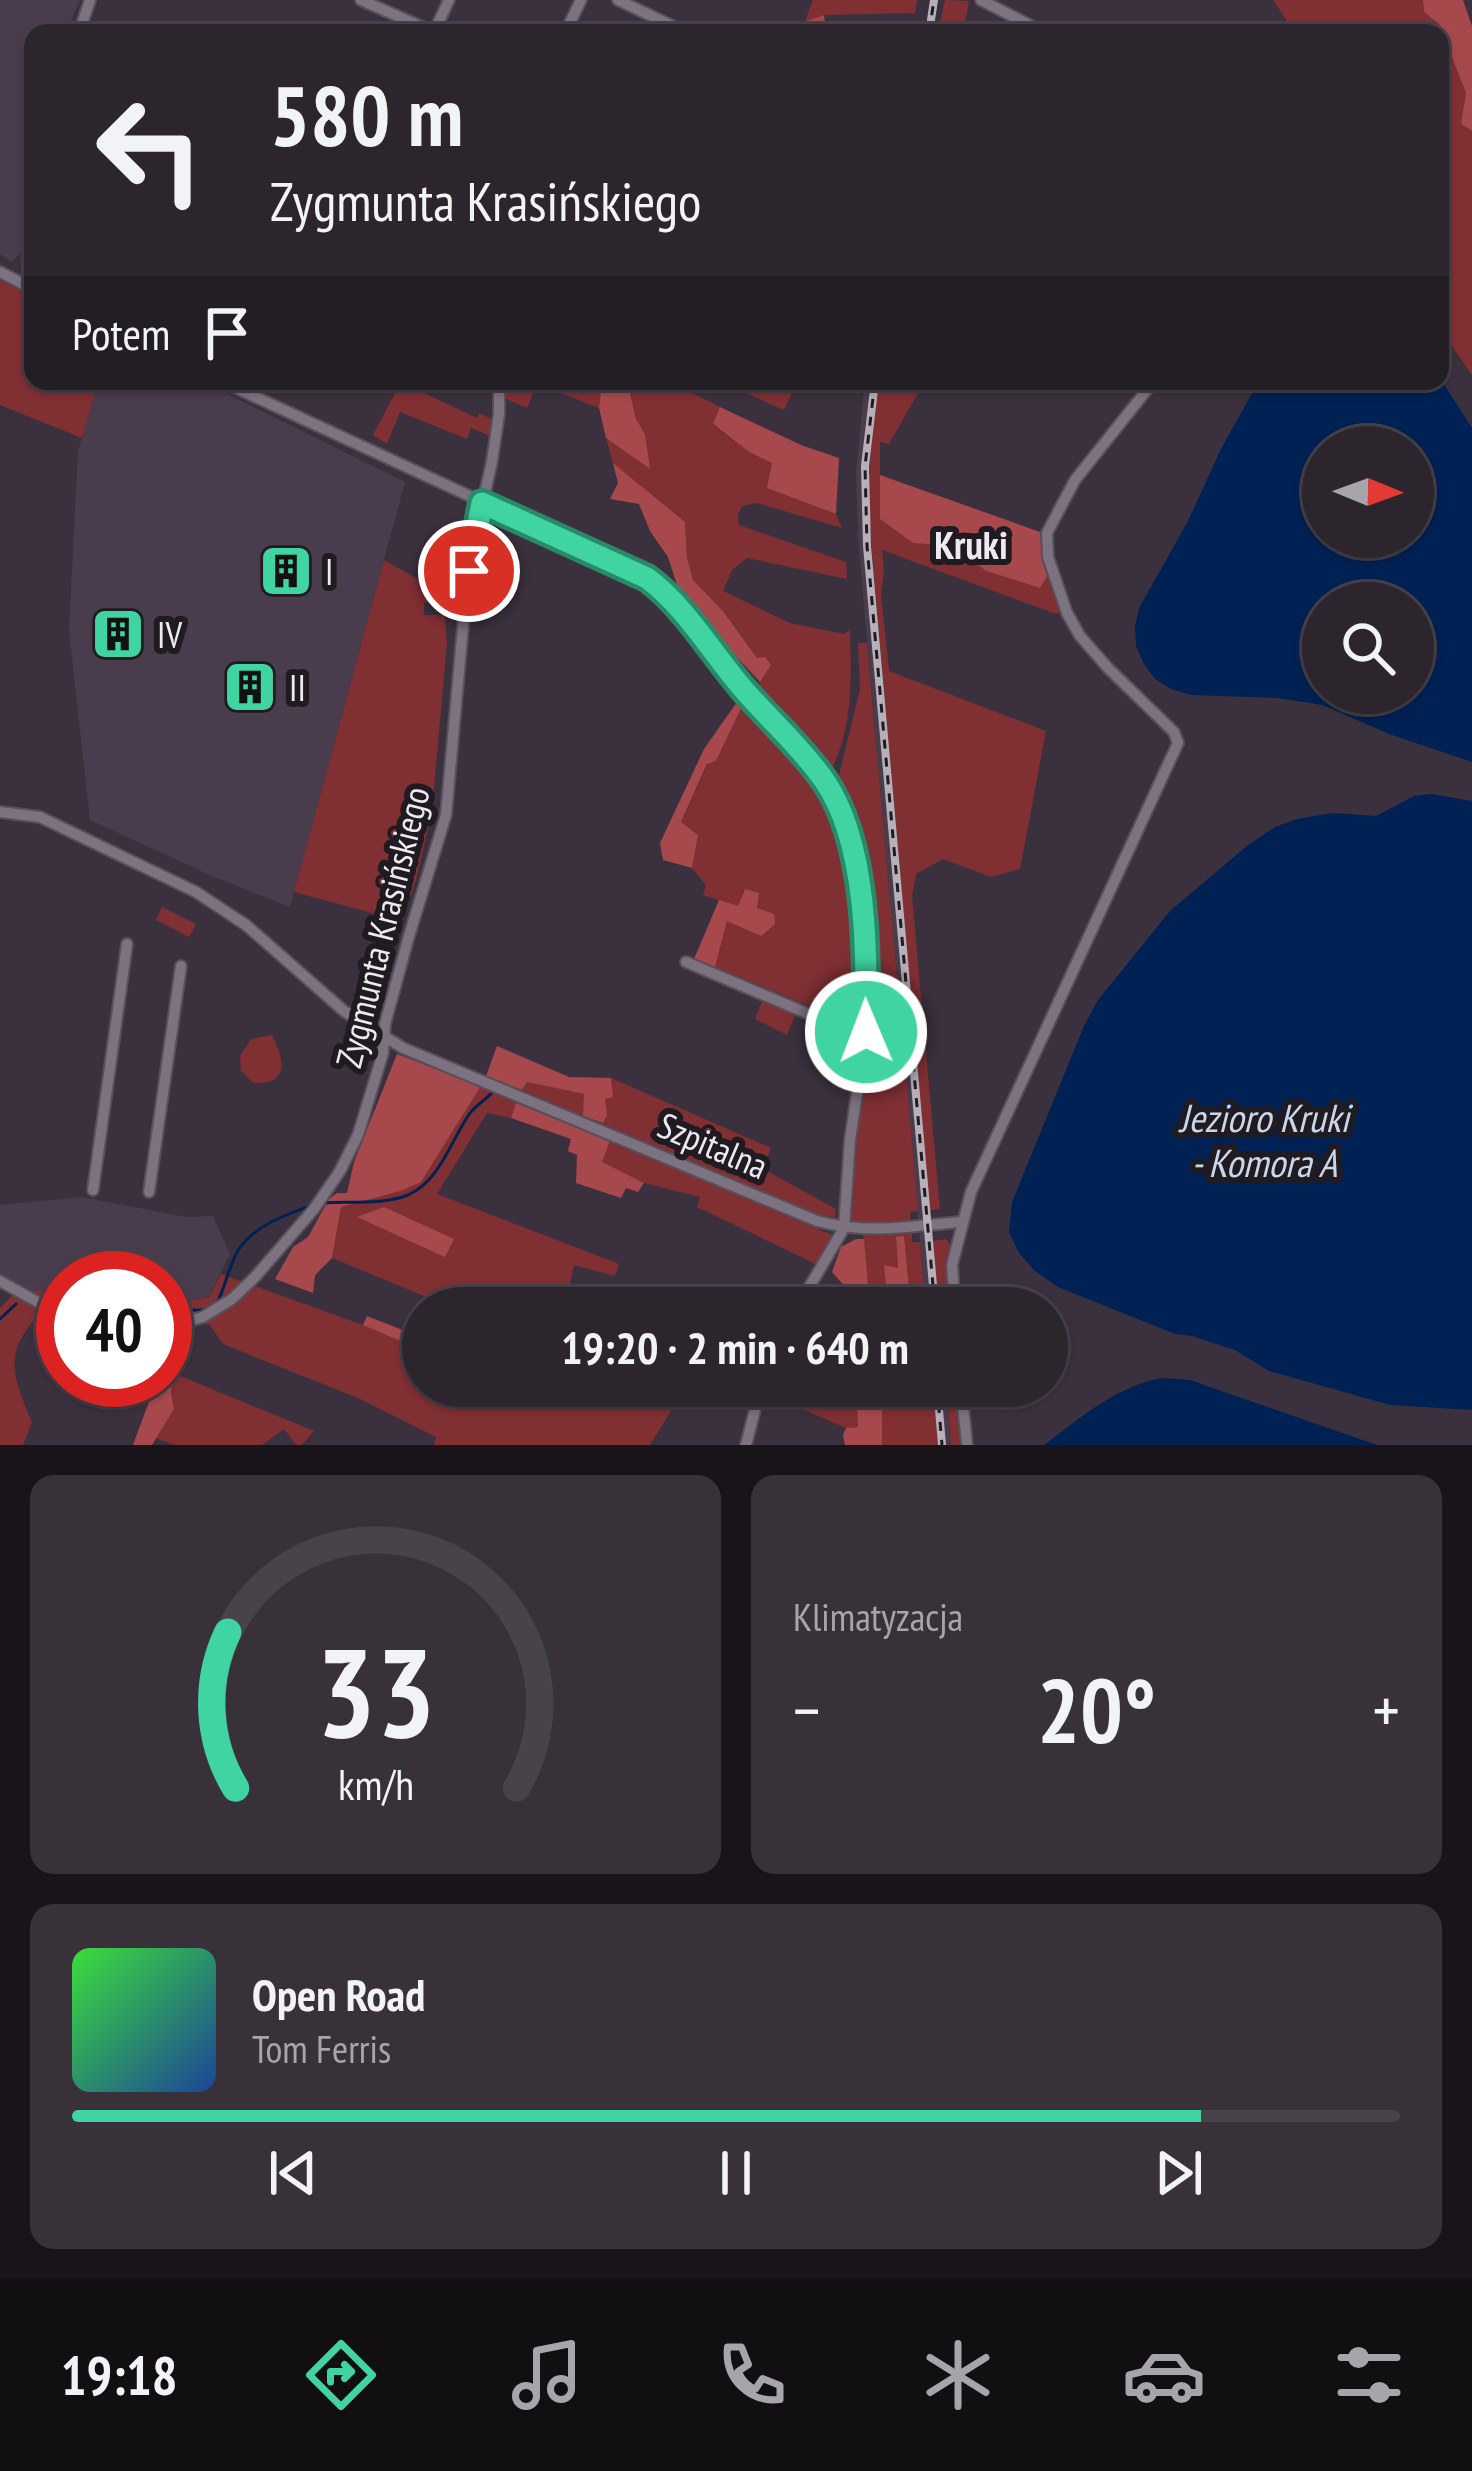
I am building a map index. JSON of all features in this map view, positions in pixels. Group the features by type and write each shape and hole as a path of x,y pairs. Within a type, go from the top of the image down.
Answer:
{"street":[{"path":"362,0 415,24"},
{"path":"618,0 669,24"},
{"path":"981,0 1028,24"},
{"path":"240,390 658,586 825,781 848,826 857,862 866,1032 850,1140 844,1228 809,1287"},
{"name":"Zygmunta Krasińskiego","path":"192,1321 232,1299 271,1260 314,1209 358,1135 446,815 467,586 496,434 499,390"},
{"path":"953,1287 952,1271 971,1192 1178,743 1174,732 1080,636 1067,614 1048,557 1047,533 1075,481 1147,390"},
{"name":"Szpitalna","path":"0,812 40,817 196,892 246,925 344,1011 399,1046 817,1221 844,1228 896,1229 962,1222"},
{"path":"93,1190 128,944"},
{"path":"686,962 830,1023 866,1032"},
{"path":"149,1192 181,966"},
{"path":"0,1282 36,1301"},
{"path":"746,1445 756,1407"},
{"path":"964,1407 967,1445"}],"shaded area":[{"path":"0,0 80,0 69,24 24,24 24,250 11,262 0,254"},
{"path":"813,0 917,0 915,13 824,15 805,21"},
{"path":"945,0 969,1 965,24 940,24"},
{"path":"1273,0 1423,0 1424,12 1439,24 1289,24"},
{"path":"1423,0 1463,0 1472,26 1472,131 1461,124 1466,93 1449,50 1449,24 1439,24 1424,12"},
{"path":"824,15 825,24 797,24"},
{"path":"1449,50 1466,93 1461,124 1472,131 1472,375 1449,342"},
{"path":"0,280 24,292 24,390 95,390 82,438 0,405"},
{"path":"95,390 219,390 405,482 290,907 90,820 69,631 78,451"},
{"path":"397,390 418,390 477,418 479,413 491,419 490,436 471,428 467,439 400,412 387,444 373,435"},
{"path":"486,390 534,390 527,408"},
{"path":"552,390 601,390 599,408"},
{"path":"601,390 629,390 645,434 650,469 606,438 599,408"},
{"path":"629,390 687,390 720,407 713,425 772,463 768,488 836,514 842,528 757,503 742,506 738,515 739,525 846,562 847,579 747,558 732,570 723,591 790,623 844,634 850,630 847,719 831,770 822,768 752,695 771,665 758,659 693,580 685,522 613,463 606,438 649,468 645,434 636,420"},
{"path":"739,390 793,390 784,410"},
{"path":"864,390 878,390 869,516 936,1287 924,1287 856,470"},
{"path":"878,390 920,390 889,444 880,442 880,519 913,543 953,546 986,571 1040,588 1049,573 1062,612 1056,614 882,550 889,671 1046,731 1020,869 991,877 943,859 916,874 912,896 940,1209 929,1210 869,516"},
{"path":"720,407 839,458 836,514 767,488 772,463 713,424"},
{"path":"613,463 685,522 693,580 757,658 765,657 771,665 760,682 694,611 639,504 610,499 618,483"},
{"path":"880,475 1043,533 1049,573 1040,588 986,571 953,546 913,543 880,519"},
{"path":"384,560 430,586 424,615 445,615 447,643 432,811 402,921 294,892"},
{"path":"858,643 867,643 918,1211 910,1212 911,1224 850,1220 874,940 862,843 839,775 860,689"},
{"path":"737,702 743,704 716,761 707,764 681,822 698,835 692,868 663,860 660,843 704,749"},
{"path":"743,704 836,795 860,869 858,1026 715,967 727,921 757,908 744,890 738,907 703,895 706,885 692,868 698,835 681,823 708,763 716,761"},
{"path":"745,889 759,893 757,908 774,914 775,924 761,936 727,921 715,967 694,959 719,900 738,906"},
{"path":"162,907 196,924 189,937 156,920"},
{"path":"763,999 796,1012 787,1035 755,1019"},
{"path":"272,1035 281,1060 279,1074 253,1083 241,1071 240,1056 251,1039"},
{"path":"497,1046 569,1077 611,1078 613,1097 605,1099 603,1123 583,1116 584,1094 527,1082 522,1090 486,1076"},
{"path":"397,1054 481,1086 421,1182 341,1207 332,1258 315,1275 313,1293 275,1279 293,1247 308,1237 329,1199 347,1193 354,1162"},
{"path":"611,1078 771,1148 763,1169 836,1209 835,1217 815,1215 603,1123 607,1115 604,1099 612,1096"},
{"path":"527,1082 585,1094 583,1116 522,1090"},
{"path":"481,1086 516,1103 511,1118 487,1113 437,1194 619,1264 615,1276 574,1265 569,1287 402,1287 332,1258 341,1206 421,1182"},
{"path":"516,1103 610,1141 602,1162 644,1183 638,1192 626,1188 621,1198 576,1183 577,1155 568,1151 571,1139 511,1118"},
{"path":"610,1141 835,1236 818,1265 697,1207 700,1197 644,1183 601,1162"},
{"path":"82,1197 186,1217 213,1216 230,1254 209,1296 192,1300 192,1251 36,1251 36,1292 24,1294 0,1278 0,1205"},
{"path":"384,1207 454,1239 445,1257 357,1217"},
{"path":"863,1233 912,1234 912,1242 920,1242 924,1287 909,1287 904,1237 896,1237 898,1268 884,1266 886,1287 868,1287"},
{"path":"904,1236 909,1287 886,1287 884,1265 898,1268 896,1237"},
{"path":"864,1239 868,1287 845,1287 832,1272 841,1247"},
{"path":"946,1239 950,1245 948,1287 936,1287 932,1241"},
{"path":"221,1274 402,1342 402,1407 600,1407 609,1411 611,1407 673,1407 650,1445 434,1445 436,1437 358,1398 223,1344 210,1325 192,1319 192,1300 209,1297"},
{"path":"36,1291 36,1318 15,1355 17,1383 32,1422 23,1445 0,1445 0,1308 13,1295"},
{"path":"367,1316 402,1330 402,1342 363,1325"},
{"path":"192,1381 314,1431 302,1445 296,1445 284,1429 262,1445 175,1445 156,1438 174,1409 192,1407"},
{"path":"147,1407 174,1407 152,1445 133,1445"},
{"path":"797,1407 855,1407 858,1427 846,1428"},
{"path":"882,1407 935,1407 938,1445 882,1445"},
{"path":"882,1407 882,1445 845,1445 846,1428 858,1427 857,1408"},
{"path":"935,1407 948,1407 951,1445 938,1445"},
{"path":"948,1407 959,1407 962,1445 951,1445"}],"water":[{"path":"1254,390 1448,390 1472,428 1472,762 1343,714 1434,714 1434,582 1302,582 1302,702 1191,695 1155,679 1136,646 1135,626 1139,608"},
{"name":"Jezioro Kruki - Komora A","path":"1414,796 1472,801 1472,1410 1390,1405 1269,1371 1235,1350 1175,1334 1068,1291 1068,1287 1058,1287 1035,1271 1009,1232 1012,1202 1084,1026 1098,1000 1170,911 1275,827 1332,813 1376,816"},
{"path":"1162,1378 1190,1380 1377,1445 1044,1445 1114,1396"}],"waterway":[{"path":"323,1203 388,1200 419,1189 437,1170 470,1113 491,1094"},
{"path":"217,1303 246,1241 273,1221 313,1205"},
{"path":"0,1319 16,1304"},
{"path":"192,1310 204,1310"}],"railway":[{"path":"930,24 934,0"},
{"path":"874,390 865,466 867,546 933,1287"},
{"path":"939,1407 942,1445"}],"place":[{"name":"I","path":"286,571"},
{"name":"IV","path":"118,634"},
{"name":"II","path":"250,687"}],"district":[{"name":"Kruki","path":"971,544"}],"route":[{"path":"469,571 482,503 647,578 667,594 812,764 842,812 860,880 866,1032"}]}
